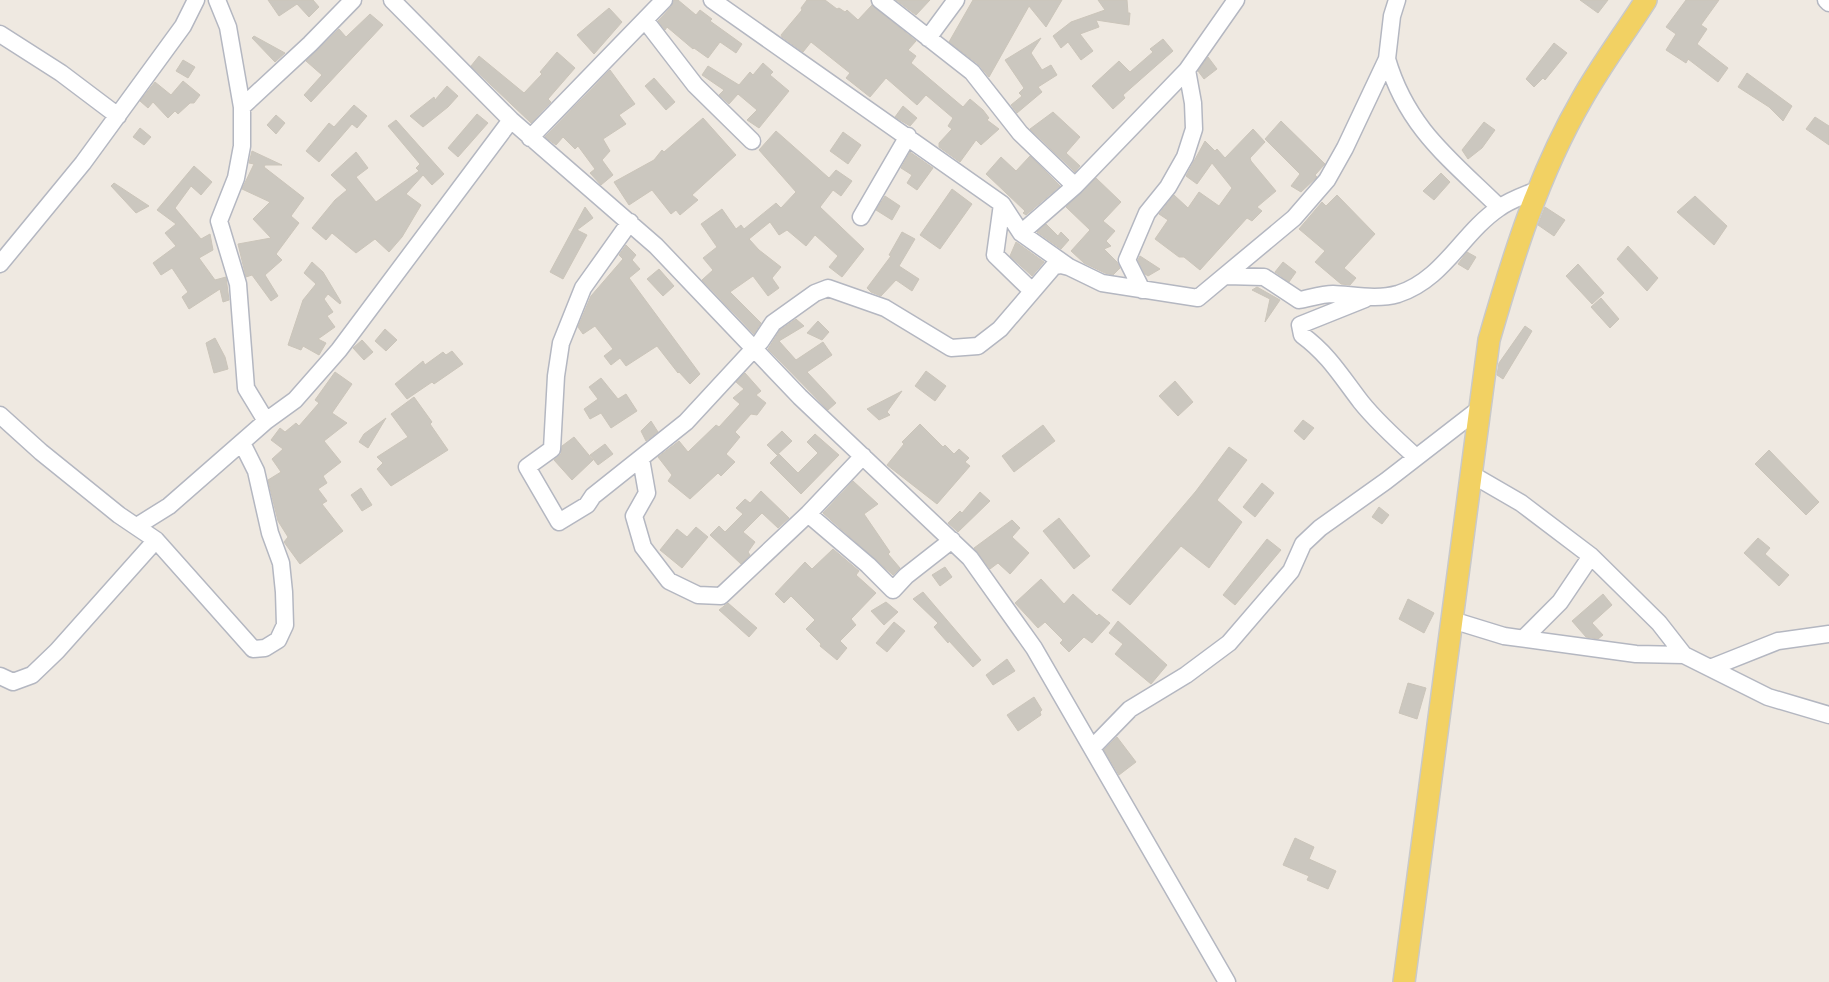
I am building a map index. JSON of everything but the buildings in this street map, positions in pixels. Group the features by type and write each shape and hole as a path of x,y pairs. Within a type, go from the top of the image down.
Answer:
{"main road":[{"path":"1404,982 1489,340 1514,252 1537,190 1582,99 1646,0"}],"street":[{"path":"0,264 83,163 118,116 183,26 196,0"},
{"path":"217,0 228,27 242,107 242,146 236,178 220,221 238,284 246,388 266,421"},
{"path":"242,107 310,44 353,0"},
{"path":"392,0 530,138 656,246 753,348 970,558 1034,648 1227,982"},
{"path":"530,138 664,0"},
{"path":"712,0 908,136 1002,204 1020,233 1069,267 1102,283 1198,298 1294,218 1327,180 1345,148 1387,59 1392,16 1398,0"},
{"path":"880,0 972,72 1020,133 1075,186"},
{"path":"928,38 956,0"},
{"path":"1020,233 1075,186 1187,70 1236,0"},
{"path":"1826,0 1829,3"},
{"path":"645,20 695,85 752,141"},
{"path":"0,34 61,73 118,116"},
{"path":"1387,59 1394,84 1420,128 1451,164 1499,207"},
{"path":"1142,290 1127,260 1147,213 1168,187 1188,148 1194,129 1193,102 1187,70"},
{"path":"137,526 169,506 266,421 295,400 339,350 511,120"},
{"path":"861,217 908,136"},
{"path":"1226,276 1264,277 1299,300 1330,294 1370,297 1398,294 1424,281 1443,266 1475,230 1499,207 1537,190"},
{"path":"1002,204 996,255 1032,291"},
{"path":"630,222 583,288 561,343 556,376 552,449 527,468 559,522 587,505 593,496 686,422 761,341 773,323 815,293 828,288 885,308 951,348 978,346 1000,329 1054,266 1069,267"},
{"path":"1370,297 1300,325 1302,335 1322,349 1362,403 1386,430 1416,457"},
{"path":"1092,748 1130,710 1186,674 1229,643 1291,571 1303,544 1320,528 1386,481 1479,409"},
{"path":"0,415 41,452 119,515 156,540 253,649 265,648 278,640 285,625 282,563 270,533 256,471 242,443"},
{"path":"641,459 647,493 634,516 643,547 669,581 698,596 722,596 808,514 863,456"},
{"path":"1471,474 1521,503 1591,556 1659,623 1684,655"},
{"path":"808,514 868,565 893,590 906,576 952,540"},
{"path":"0,676 13,682 32,675 57,651 156,540"},
{"path":"1524,638 1560,602 1591,556"},
{"path":"1452,620 1504,636 1636,654 1684,655 1768,697 1829,715"},
{"path":"1710,668 1778,641 1829,634"}]}
